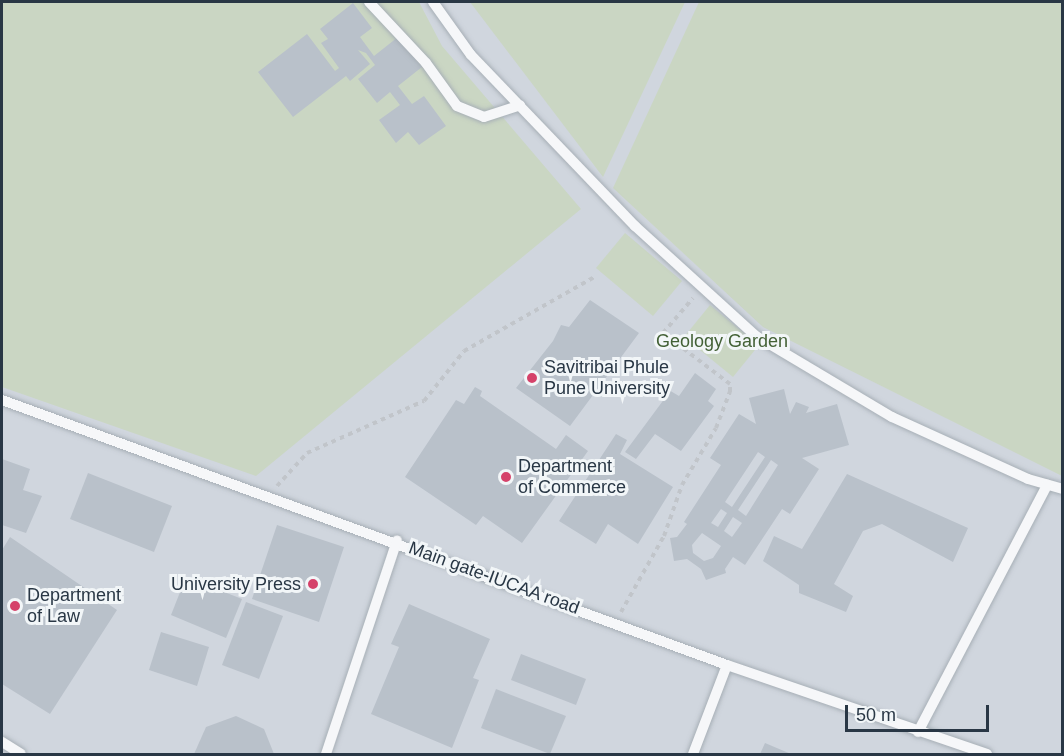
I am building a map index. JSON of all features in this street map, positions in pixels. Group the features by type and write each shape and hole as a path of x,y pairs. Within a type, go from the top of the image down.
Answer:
{"lane":[{"path":"369,2 426,63 457,106 484,117 520,105"},
{"path":"433,2 471,55 634,226 756,336 892,417 1047,485 1062,489"},
{"name":"Main gate-IUCAA road","path":"2,400 397,542 727,665 987,754"},
{"path":"918,732 1047,485"},
{"path":"326,754 397,542"},
{"path":"693,754 727,665"},
{"path":"2,742 21,754"}],"path":[{"path":"268,496 307,453 424,401 464,351 596,276"},
{"path":"614,623 664,536 682,485 716,428 730,392 730,384 663,333 702,287"}],"shaded area":[{"name":"Savitribai Phule Pune University","path":"2,2 1062,2 1062,754 2,754"}],"green space":[{"path":"2,2 419,2 442,46 581,209 256,476 2,387"},
{"path":"470,2 685,2 603,177"},
{"path":"699,2 1062,2 1062,476 763,327 613,188"},
{"path":"625,233 682,281 653,316 596,268"},
{"name":"Geology Garden","path":"710,305 759,345 733,377 684,337"}],"building":[{"path":"353,3 372,28 360,37 374,56 398,37 422,67 398,86 412,104 424,96 446,126 419,145 408,132 396,143 379,120 400,105 390,92 377,103 358,79 375,65 366,53 358,50 370,64 350,81 346,76 293,117 258,72 307,34 335,71 339,68 321,43 328,39 320,29"},
{"path":"590,300 639,333 570,426 516,388 553,341 561,325 569,327"},
{"path":"695,373 716,389 708,401 714,406 681,451 655,434 636,459 625,452 665,398 653,389 657,383 679,396"},
{"name":"Department of Commerce","path":"475,387 482,391 480,396 556,449 566,435 588,451 522,543 483,516 476,525 405,477 456,400 464,404"},
{"path":"784,389 790,414 796,402 809,407 806,413 837,404 849,445 802,458 819,469 790,514 782,509 745,565 733,557 725,569 726,573 706,580 701,569 687,559 674,561 670,538 677,537 687,524 684,522 721,465 710,458 739,414 756,424 749,398","holes":["758,452 765,457 732,507 725,502","771,460 778,465 746,516 738,510","721,509 727,513 718,527 711,523","733,517 742,523 732,537 724,531","702,533 721,546 713,558 704,561 693,553 692,545"]},
{"path":"616,434 627,440 620,454 673,487 638,544 608,524 596,544 559,521"},
{"path":"2,459 30,469 23,490 42,496 26,533 2,525"},
{"path":"88,473 172,506 154,552 70,519"},
{"path":"847,474 968,528 953,562 882,524 863,531 834,584 853,596 846,612 799,593 799,585 763,561 774,536 802,549"},
{"path":"277,525 344,547 319,622 252,599"},
{"name":"Department of Law","path":"10,537 117,610 50,714 2,684 2,550"},
{"path":"186,577 242,599 226,638 171,615"},
{"path":"246,602 283,616 259,679 222,665"},
{"path":"409,604 490,639 473,678 479,680 452,748 371,714 399,647 391,644"},
{"path":"161,632 209,647 197,686 149,670"},
{"path":"521,654 586,679 576,705 511,680"},
{"path":"496,689 566,716 550,754 481,728"},
{"path":"236,716 264,729 274,754 194,754 206,727"},
{"path":"765,743 791,754 760,754"}],"place":[{"name":"Savitribai Phule Pune University","path":"532,378"},
{"name":"Department of Commerce","path":"506,477"},
{"name":"University Press","path":"313,584"},
{"name":"Department of Law","path":"15,606"}]}
